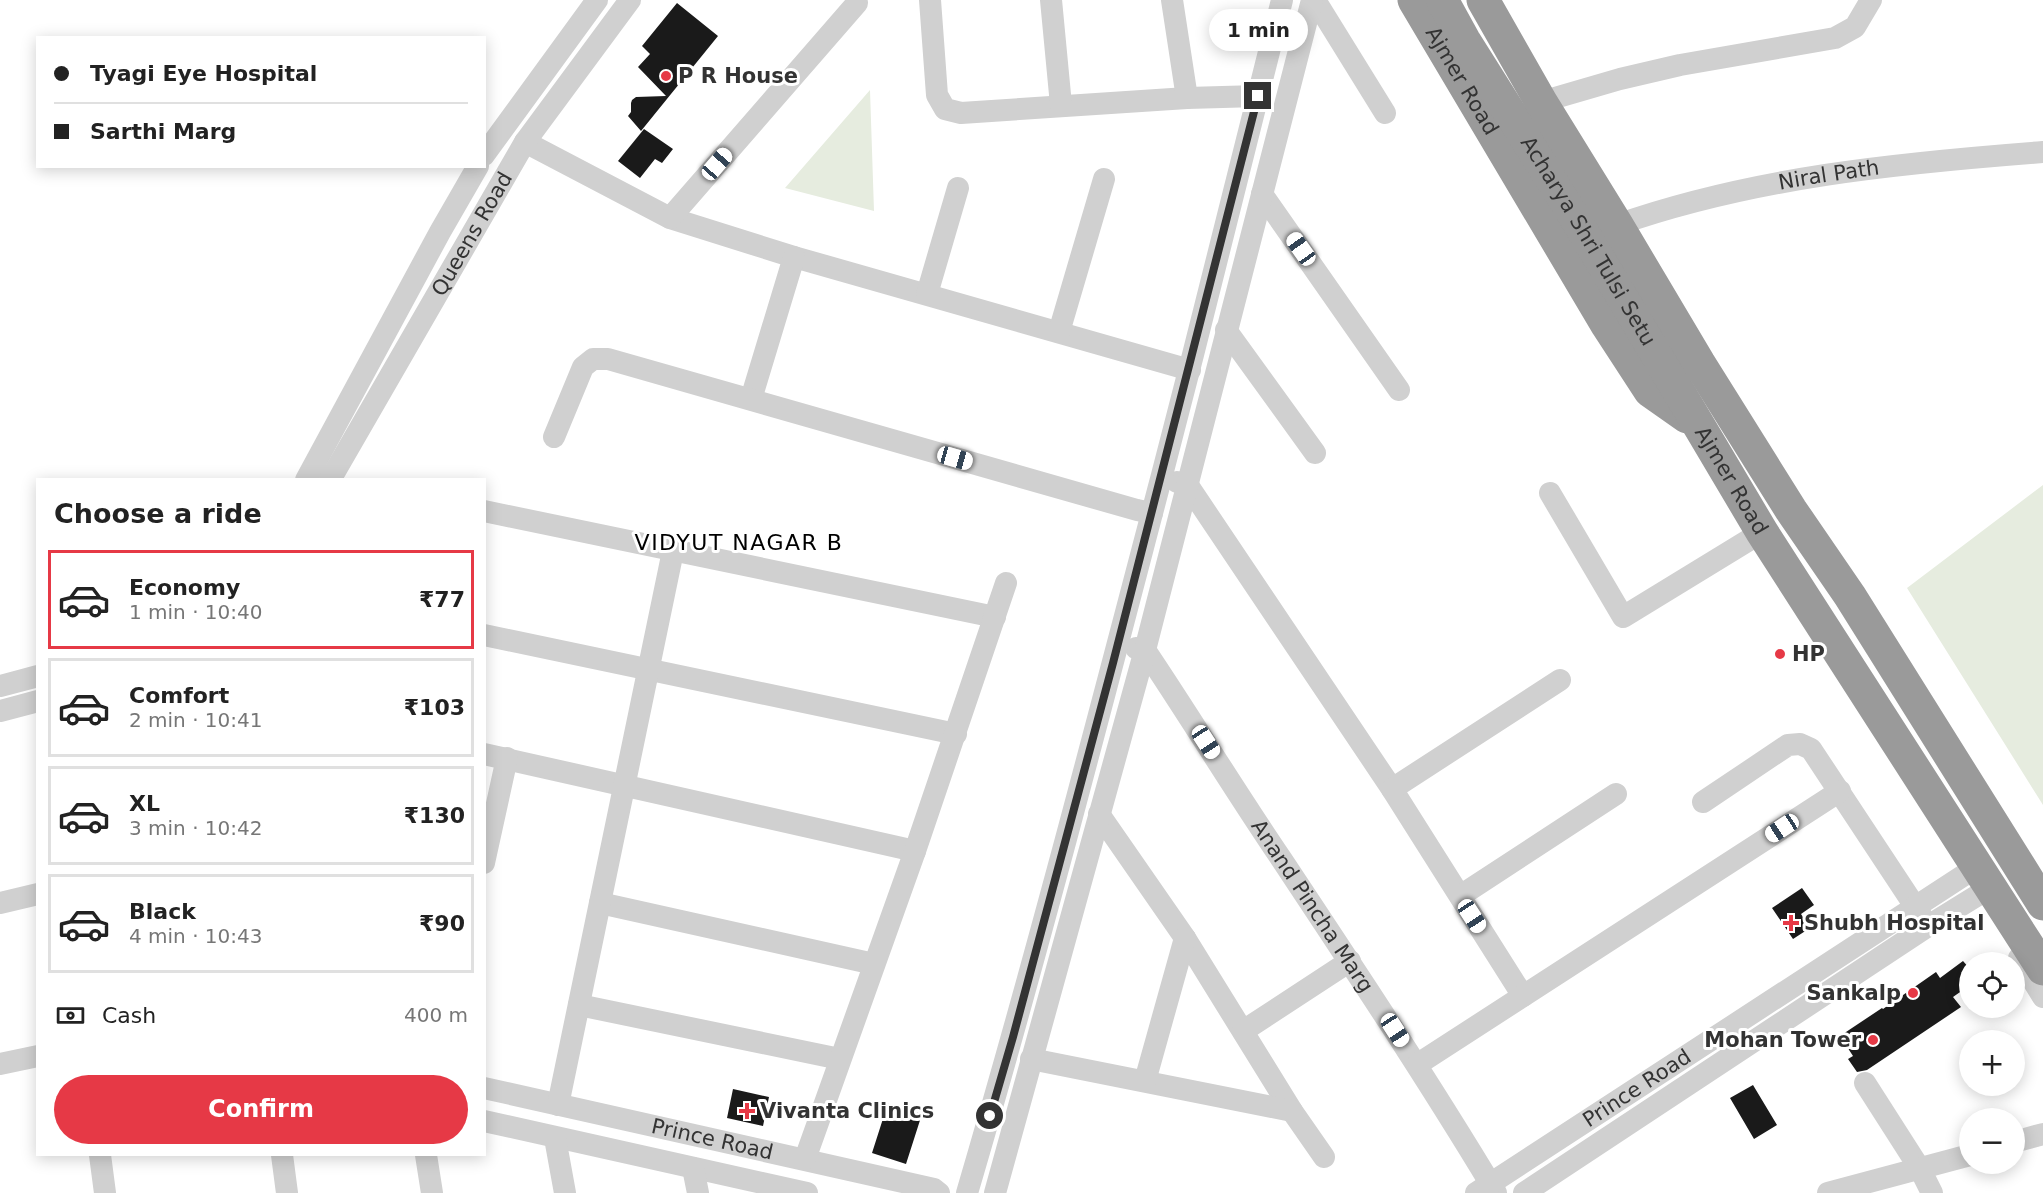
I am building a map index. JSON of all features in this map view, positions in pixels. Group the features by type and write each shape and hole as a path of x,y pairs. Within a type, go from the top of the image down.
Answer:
{"highway":[{"name":"Ajmer Road","path":"1414,0 1607,325 1650,391 1696,423 1757,536 1979,880 2043,969"},
{"name":"Acharya Shri Tulsi Setu","path":"1442,0 1464,40 1568,206 1696,423"},
{"name":"Ajmer Road","path":"1483,0 1541,102 1699,363 1791,510 1857,607 2043,904"}],"street":[{"name":"Queens Road","path":"486,152 597,0"},
{"name":"Queens Road","path":"333,478 525,142 630,0"},
{"path":"930,0 937,95 945,108 961,113 1061,105 1258,96"},
{"path":"1051,0 1061,105"},
{"path":"1172,0 1187,98"},
{"path":"967,1193 1013,1037 1119,643 1282,0"},
{"path":"1313,0 1385,113"},
{"path":"995,1193 1145,650 1313,0"},
{"path":"1541,102 1620,79 1680,65 1834,38 1855,27 1870,0"},
{"path":"670,218 857,3"},
{"path":"525,142 670,218 794,257 1190,370"},
{"name":"Niral Path","path":"1617,225 1710,196 1823,175 1909,164 2043,152"},
{"name":"Queens Road","path":"307,478 477,168"},
{"path":"1059,332 1104,179"},
{"path":"927,294 958,188"},
{"path":"1262,194 1399,390"},
{"path":"751,399 794,257"},
{"path":"421,267 446,279"},
{"path":"1226,330 1315,453"},
{"path":"554,438 582,367 593,359 608,359 1152,513"},
{"path":"1161,478 1187,484 1392,789 1524,996"},
{"path":"1550,493 1623,617 1757,536"},
{"path":"486,512 995,617"},
{"path":"558,1105 673,551"},
{"path":"805,1159 956,734 1006,583"},
{"path":"486,635 956,734"},
{"path":"1119,643 1145,650"},
{"name":"Anand Pincha Marg","path":"1145,650 1418,1064 1488,1190"},
{"path":"0,686 36,677"},
{"path":"1392,789 1560,680"},
{"path":"0,711 36,702"},
{"path":"1703,802 1788,745 1800,744 1811,749 1928,926"},
{"path":"486,754 915,851"},
{"path":"486,853 507,759"},
{"path":"1418,1064 1840,790"},
{"path":"1460,896 1616,794"},
{"path":"1069,829 1096,824"},
{"path":"1096,824 1185,938 1292,1111 1324,1157"},
{"path":"1979,880 2043,997"},
{"name":"Prince Road","path":"1488,1190 1916,907 1979,880"},
{"name":"Prince Road","path":"1524,1193 1928,926 1979,880"},
{"path":"0,903 36,894"},
{"path":"600,903 874,964"},
{"path":"1145,1081 1185,938"},
{"path":"1243,1031 1350,961"},
{"path":"579,1005 840,1059"},
{"path":"0,1064 36,1056"},
{"path":"1031,1059 1292,1111"},
{"path":"1865,1083 1920,1169 1932,1193"},
{"name":"Prince Road","path":"486,1088 805,1159 934,1189 939,1193"},
{"name":"Prince Road","path":"486,1121 807,1193"},
{"path":"2025,1139 2043,1134"},
{"path":"555,1138 565,1193"},
{"path":"100,1156 105,1193"},
{"path":"282,1156 287,1193"},
{"path":"426,1156 432,1193"},
{"path":"1828,1193 1959,1158"},
{"path":"693,1168 698,1193"}],"shaded area":[{"path":"870,90 874,211 785,188"},
{"path":"2043,485 2043,805 1907,588"}],"building":[{"name":"P R House","path":"677,3 718,36 641,131 628,116 631,112 632,100 636,97 666,96 638,67 650,54 642,46"},
{"path":"644,129 673,149 662,163 655,159 640,178 618,161"},
{"path":"1802,888 1814,905 1801,914 1810,928 1793,939 1772,908"},
{"path":"1959,964 1959,993 1953,997 1959,1008 1867,1070 1857,1072 1848,1059 1853,1056 1840,1036 1936,972 1940,978"},
{"path":"1753,1085 1777,1125 1754,1139 1730,1098"},
{"path":"733,1089 769,1097 763,1126 727,1118"},
{"path":"888,1103 922,1114 906,1164 872,1153"}],"place":[{"name":"P R House","path":"666,76"},
{"name":"HP","path":"1780,654"},
{"name":"Shubh Hospital","path":"1791,923"},
{"name":"Sankalp","path":"1913,993"},
{"name":"Mohan Tower","path":"1873,1040"},
{"name":"Vivanta Clinics","path":"747,1111"}],"district":[{"name":"VIDYUT NAGAR B","path":"739,542"}],"route":[{"path":"990,1116 1190,370 1258,96"}]}
